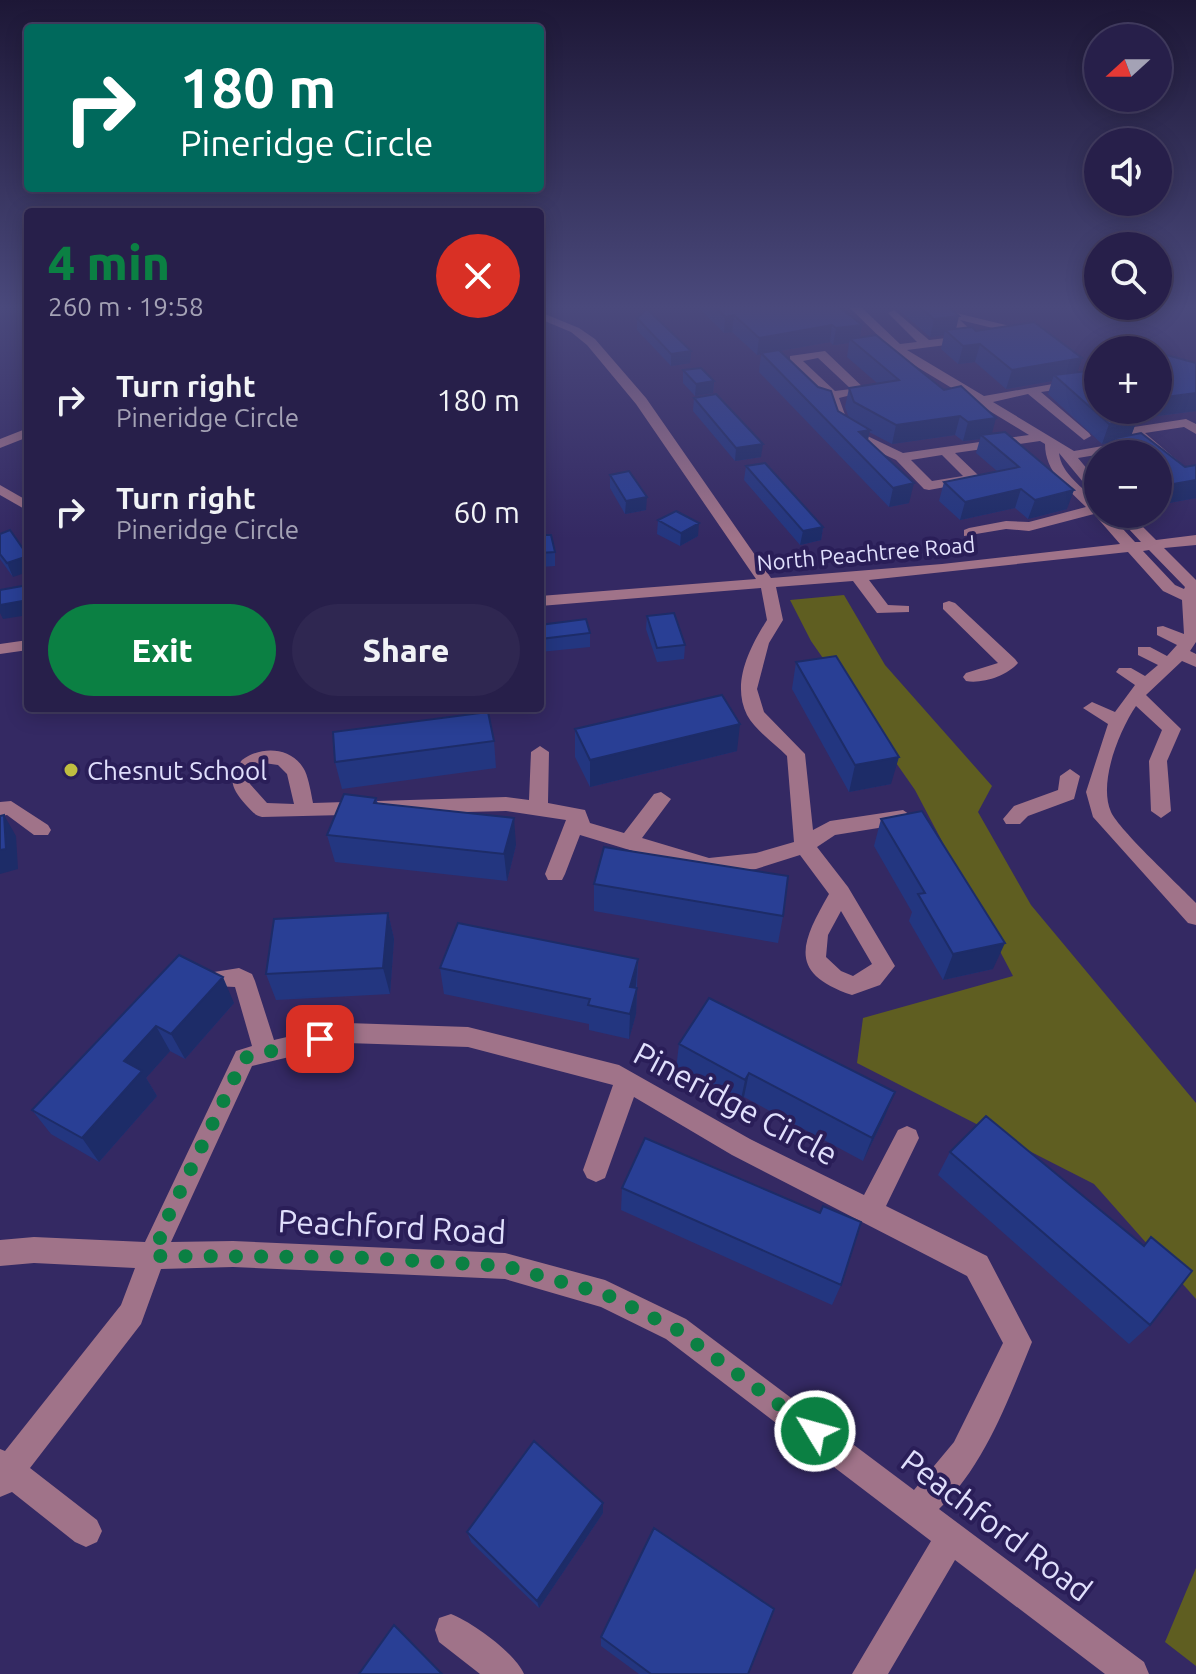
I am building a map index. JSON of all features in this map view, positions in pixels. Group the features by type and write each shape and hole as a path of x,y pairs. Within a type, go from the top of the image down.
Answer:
{"street":[{"path":"626,383 768,585 775,620 761,643 748,689 756,714 796,754 804,846 841,893"},
{"path":"819,383 832,395 842,425 852,434 901,457 929,486 973,478 945,451"},
{"path":"832,395 861,391 854,383"},
{"path":"957,383 1049,446 1077,478 1075,487 1084,496"},
{"path":"985,400 1077,383"},
{"path":"1031,390 1084,436"},
{"path":"1144,440 1134,431 1186,423 1196,430"},
{"path":"0,444 24,434"},
{"path":"901,457 1005,443 1049,446 1084,463"},
{"path":"1005,443 1057,486"},
{"path":"1072,455 1084,455"},
{"path":"1072,455 1070,460 1084,476"},
{"path":"1172,464 1182,472 1196,470"},
{"path":"0,489 24,504"},
{"path":"969,533 1006,525 1029,527 1084,514"},
{"path":"1115,528 1169,588 1192,603"},
{"path":"1136,528 1193,586 1192,603 1184,643 1140,690 1097,755 1096,792 1103,817 1196,917"},
{"name":"North Peachtree Road","path":"544,601 768,585 1134,549 1196,540"},
{"path":"858,576 883,610 903,609"},
{"path":"949,606 1009,663 1000,670 972,677"},
{"path":"1163,631 1184,643 1196,662"},
{"path":"1144,651 1184,643"},
{"path":"0,649 24,646"},
{"path":"1125,672 1172,729 1158,761 1161,811"},
{"path":"1092,708 1118,721"},
{"path":"538,809 540,752"},
{"path":"1013,819 1021,811 1067,794 1070,776"},
{"path":"628,842 661,799"},
{"path":"296,811 506,804 578,815"},
{"path":"0,809 11,808 41,830"},
{"path":"578,815 581,828 709,866 756,861 804,846 830,828 903,817"},
{"path":"555,874 578,815"},
{"path":"222,979 239,977 244,981 266,1052"},
{"name":"Pineridge Circle","path":"154,1256 165,1223 244,1058 347,1033 468,1037 628,1081 741,1147 977,1266 1018,1342 971,1445 935,1493 917,1508"},
{"path":"596,1170 628,1081"},
{"path":"869,1212 907,1138"},
{"name":"Peachford Road","path":"0,1253 34,1250 154,1256 349,1257 505,1266 605,1294 676,1329 917,1508 1132,1674"},
{"path":"86,1531 3,1472 131,1314 154,1256"},
{"path":"869,1674 952,1535"},
{"path":"451,1630 507,1674"}],"shaded area":[{"path":"844,595 885,665 992,786 978,812 1031,905 1196,1103 1196,1299 1094,1184 857,1063 863,1018 1013,976 915,790 811,641 790,600"},
{"path":"1196,1568 1196,1666 1165,1642"}],"building":[{"path":"790,383 814,383 831,391 838,411 870,430 859,432 914,483 893,488"},
{"path":"880,383 935,383 944,390 961,386 996,418 968,422 960,416 896,425 854,402 849,388"},
{"path":"1063,383 1084,383 1084,402"},
{"path":"1172,383 1196,383 1196,393 1172,396"},
{"path":"716,394 763,444 736,448 694,398"},
{"path":"1005,432 1074,490 1035,500 1021,489 965,502 944,482 1019,467 981,435"},
{"path":"1141,433 1150,440 1118,440 1116,438"},
{"path":"1172,457 1185,467 1196,465 1196,480 1172,484"},
{"path":"765,463 823,527 803,531 746,466"},
{"path":"629,471 647,497 626,501 610,475"},
{"path":"676,511 699,523 681,533 658,520"},
{"path":"10,530 24,550 24,557 7,563 0,554 0,534"},
{"path":"544,535 551,535 555,552 544,553"},
{"path":"24,586 24,601 0,605 0,590"},
{"path":"674,613 685,645 657,648 647,616"},
{"path":"586,619 590,633 544,639 544,624"},
{"path":"836,656 899,757 855,765 796,662"},
{"path":"722,695 740,724 590,760 575,729"},
{"path":"488,712 494,741 335,762 333,732"},
{"path":"344,794 376,798 374,803 514,818 504,854 327,835"},
{"path":"922,811 1005,943 953,954 918,894 925,893 881,819"},
{"path":"4,815 6,849 0,850 0,816"},
{"path":"604,847 788,876 783,916 594,884"},
{"path":"388,913 383,968 266,974 274,919"},
{"path":"458,923 638,959 630,987 637,988 630,1014 588,1005 590,999 440,968"},
{"path":"179,955 223,977 171,1034 156,1026 124,1061 142,1071 82,1138 32,1110"},
{"path":"709,998 895,1092 872,1138 749,1073 745,1080 679,1044"},
{"path":"986,1116 1144,1246 1151,1237 1192,1271 1150,1325 950,1152"},
{"path":"645,1138 820,1213 823,1206 861,1222 841,1285 622,1188"},
{"path":"534,1441 603,1503 537,1601 467,1532"},
{"path":"654,1528 774,1609 748,1674 651,1674 601,1637"},
{"path":"394,1625 442,1674 359,1674"}],"place":[{"name":"Chesnut School","path":"71,770"}],"route":[{"path":"320,1039 244,1058 174,1203 154,1256 233,1254 349,1257 505,1266 605,1294 676,1329 815,1431"}]}
